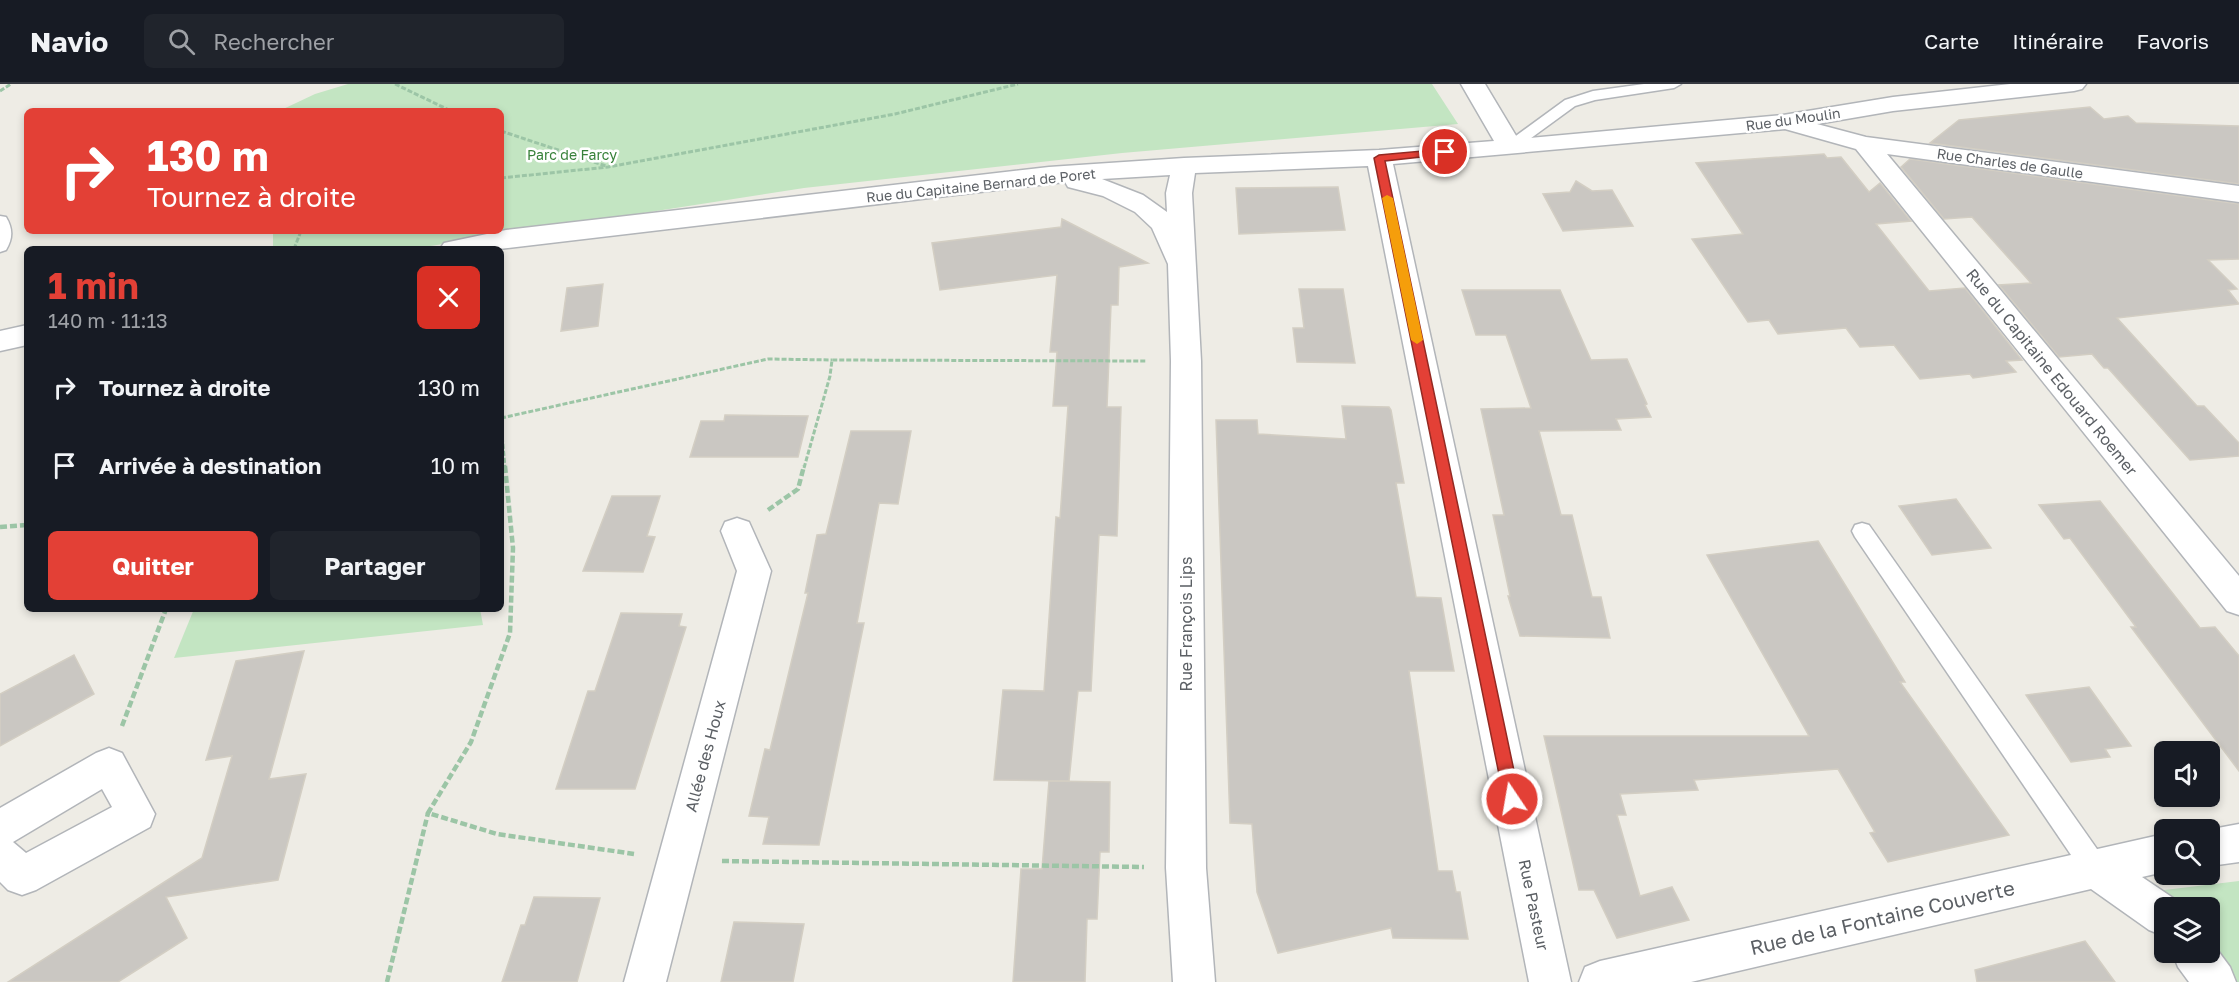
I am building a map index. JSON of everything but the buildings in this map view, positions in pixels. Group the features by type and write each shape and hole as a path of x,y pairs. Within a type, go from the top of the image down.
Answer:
{"street":[{"path":"1473,84 1510,146"},
{"name":"Rue du Moulin","path":"1510,146 1783,122 1893,104 2074,84"},
{"name":"Rue Charles de Gaulle","path":"1783,122 1865,144 2239,194"},
{"name":"Rue du Capitaine Edouard Roemer","path":"1865,144 2239,601"},
{"name":"Rue du Capitaine Bernard de Poret","path":"470,246 506,239 1049,175 1184,166 1379,158 1510,146"},
{"name":"Rue Pasteur","path":"1379,158 1550,982"},
{"name":"Rue François Lips","path":"1184,166 1179,182 1186,362 1186,868 1194,982"},
{"name":"Rue François Lips","path":"1049,175 1102,186 1134,200 1162,223 1181,265"},
{"path":"0,340 24,336"},
{"name":"Allée des Houx","path":"645,982 754,571 737,531"},
{"path":"0,829 109,765 136,814 22,876 0,856"},
{"path":"2220,846 2239,843"},
{"name":"Rue de la Fontaine Couverte","path":"1600,982 2154,856"},
{"path":"2095,868 2154,909"},
{"path":"2201,963 2215,982"}],"lane":[{"path":"1510,146 1570,103 1593,96 1674,84"},
{"path":"0,221 3,232 0,246"},
{"path":"1862,531 2095,868"}],"path":[{"path":"0,91 11,84"},
{"path":"395,84 445,108"},
{"path":"504,178 608,167 895,114 1018,84"},
{"path":"504,133 608,167"},
{"path":"504,417 768,359 1186,362"},
{"path":"737,531 798,489 830,375 832,360"},
{"path":"0,527 24,525"},
{"path":"109,765 165,612"},
{"path":"387,982 428,813"}],"green space":[{"name":"Parc de Farcy","path":"348,84 1432,84 1458,124 1122,153 804,188 430,246 273,246 273,234 504,234 504,108 285,108 315,94"},
{"path":"193,612 481,612 483,625 174,658"},
{"path":"2239,881 2239,982 2235,982 2218,963 2220,963 2220,897 2162,897 2156,891"}],"slow traffic":[{"path":"1387,198 1417,340"}],"route":[{"path":"1445,152 1379,158 1512,799"}]}
